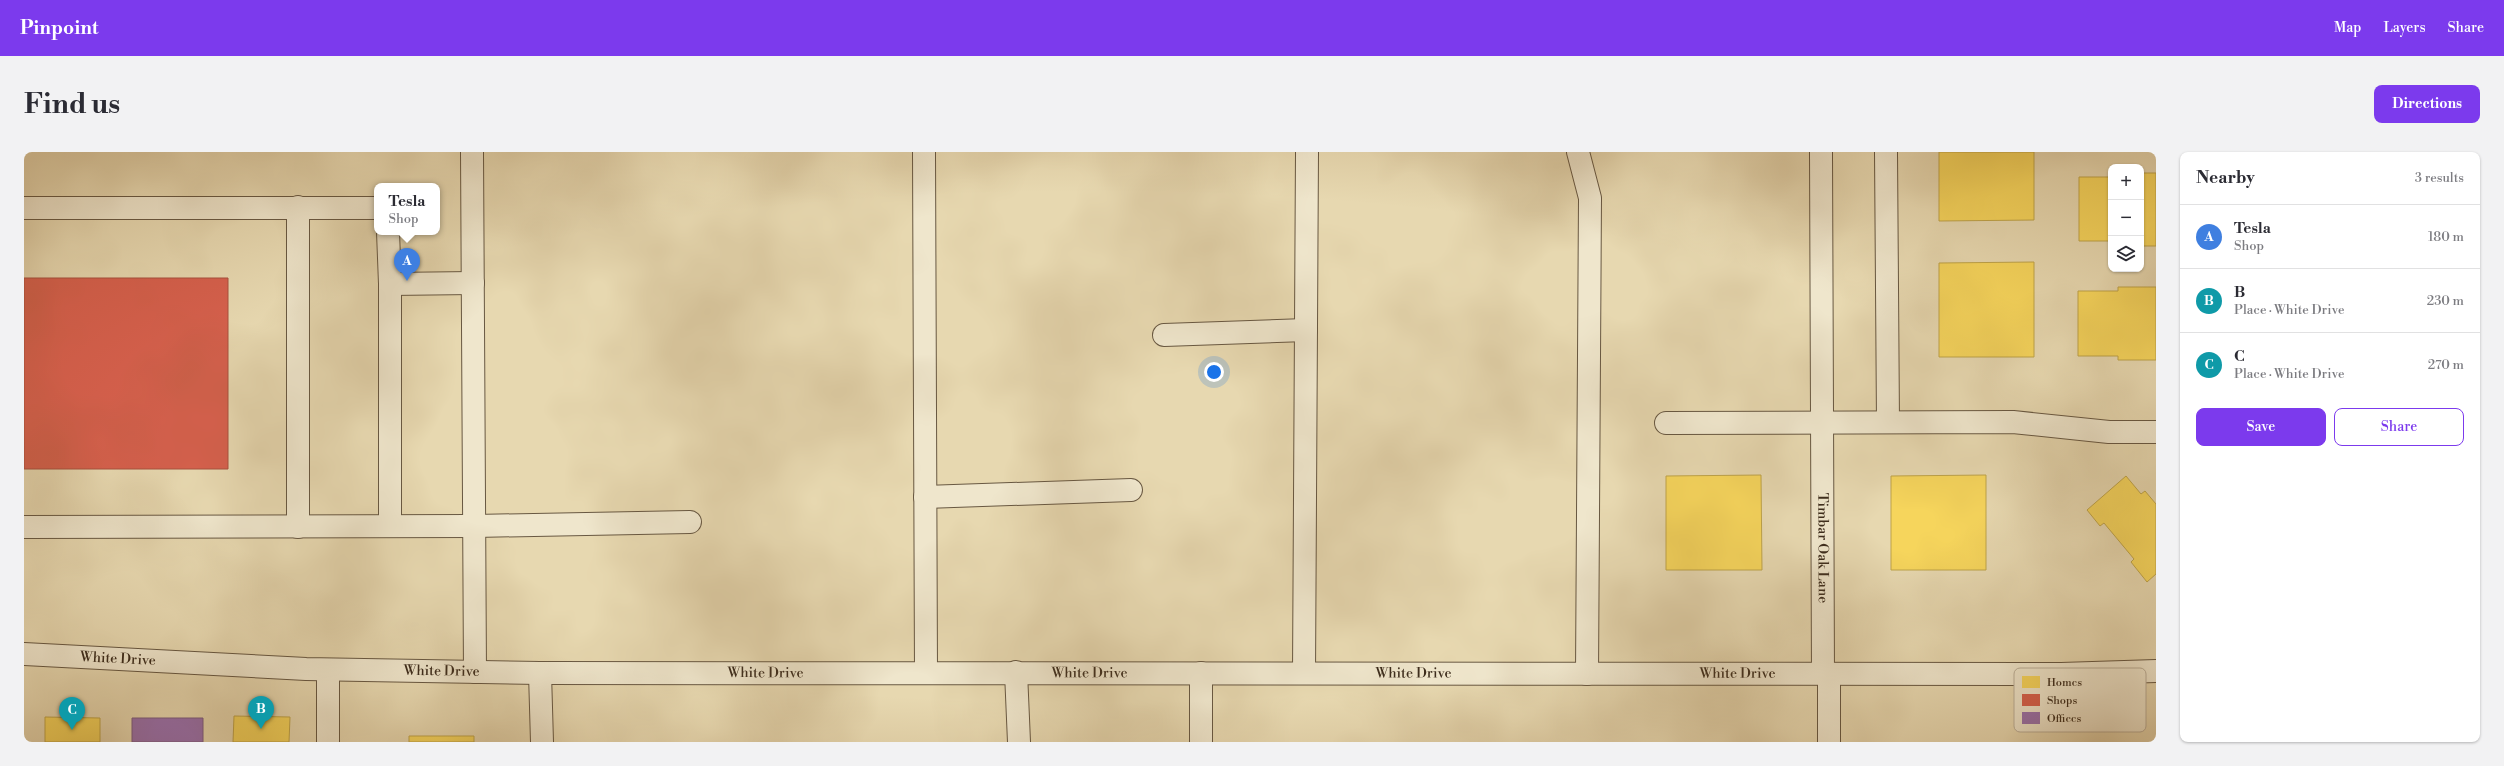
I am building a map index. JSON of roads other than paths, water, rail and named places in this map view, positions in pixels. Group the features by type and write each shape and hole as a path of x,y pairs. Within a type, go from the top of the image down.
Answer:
{"street":[{"path":"472,152 475,672"},
{"path":"924,152 926,672"},
{"path":"1304,673 1307,152"},
{"path":"1578,152 1590,198 1588,674"},
{"name":"Timbar Oak Lane","path":"1822,152 1822,422 1826,674 1829,742"},
{"path":"1886,152 1888,422"},
{"path":"298,207 298,526"},
{"path":"24,208 374,208"},
{"path":"388,235 390,284 390,526"},
{"path":"390,284 473,283"},
{"path":"1164,335 1306,330"},
{"path":"1666,423 2013,422 2110,432 2156,432"},
{"path":"925,497 1131,490"},
{"path":"24,526 475,526 690,522"},
{"name":"White Drive","path":"24,654 328,670 540,673 1016,672 2014,674"},
{"path":"328,670 328,742"},
{"name":"White Drive","path":"2146,671 2156,671"},
{"path":"1016,672 1019,742"},
{"path":"540,673 542,742"},
{"path":"1201,673 1201,742"}],"place":[{"name":"Tesla","path":"407,281"},
{"name":"B","path":"261,729"},
{"name":"C","path":"72,730"}]}
